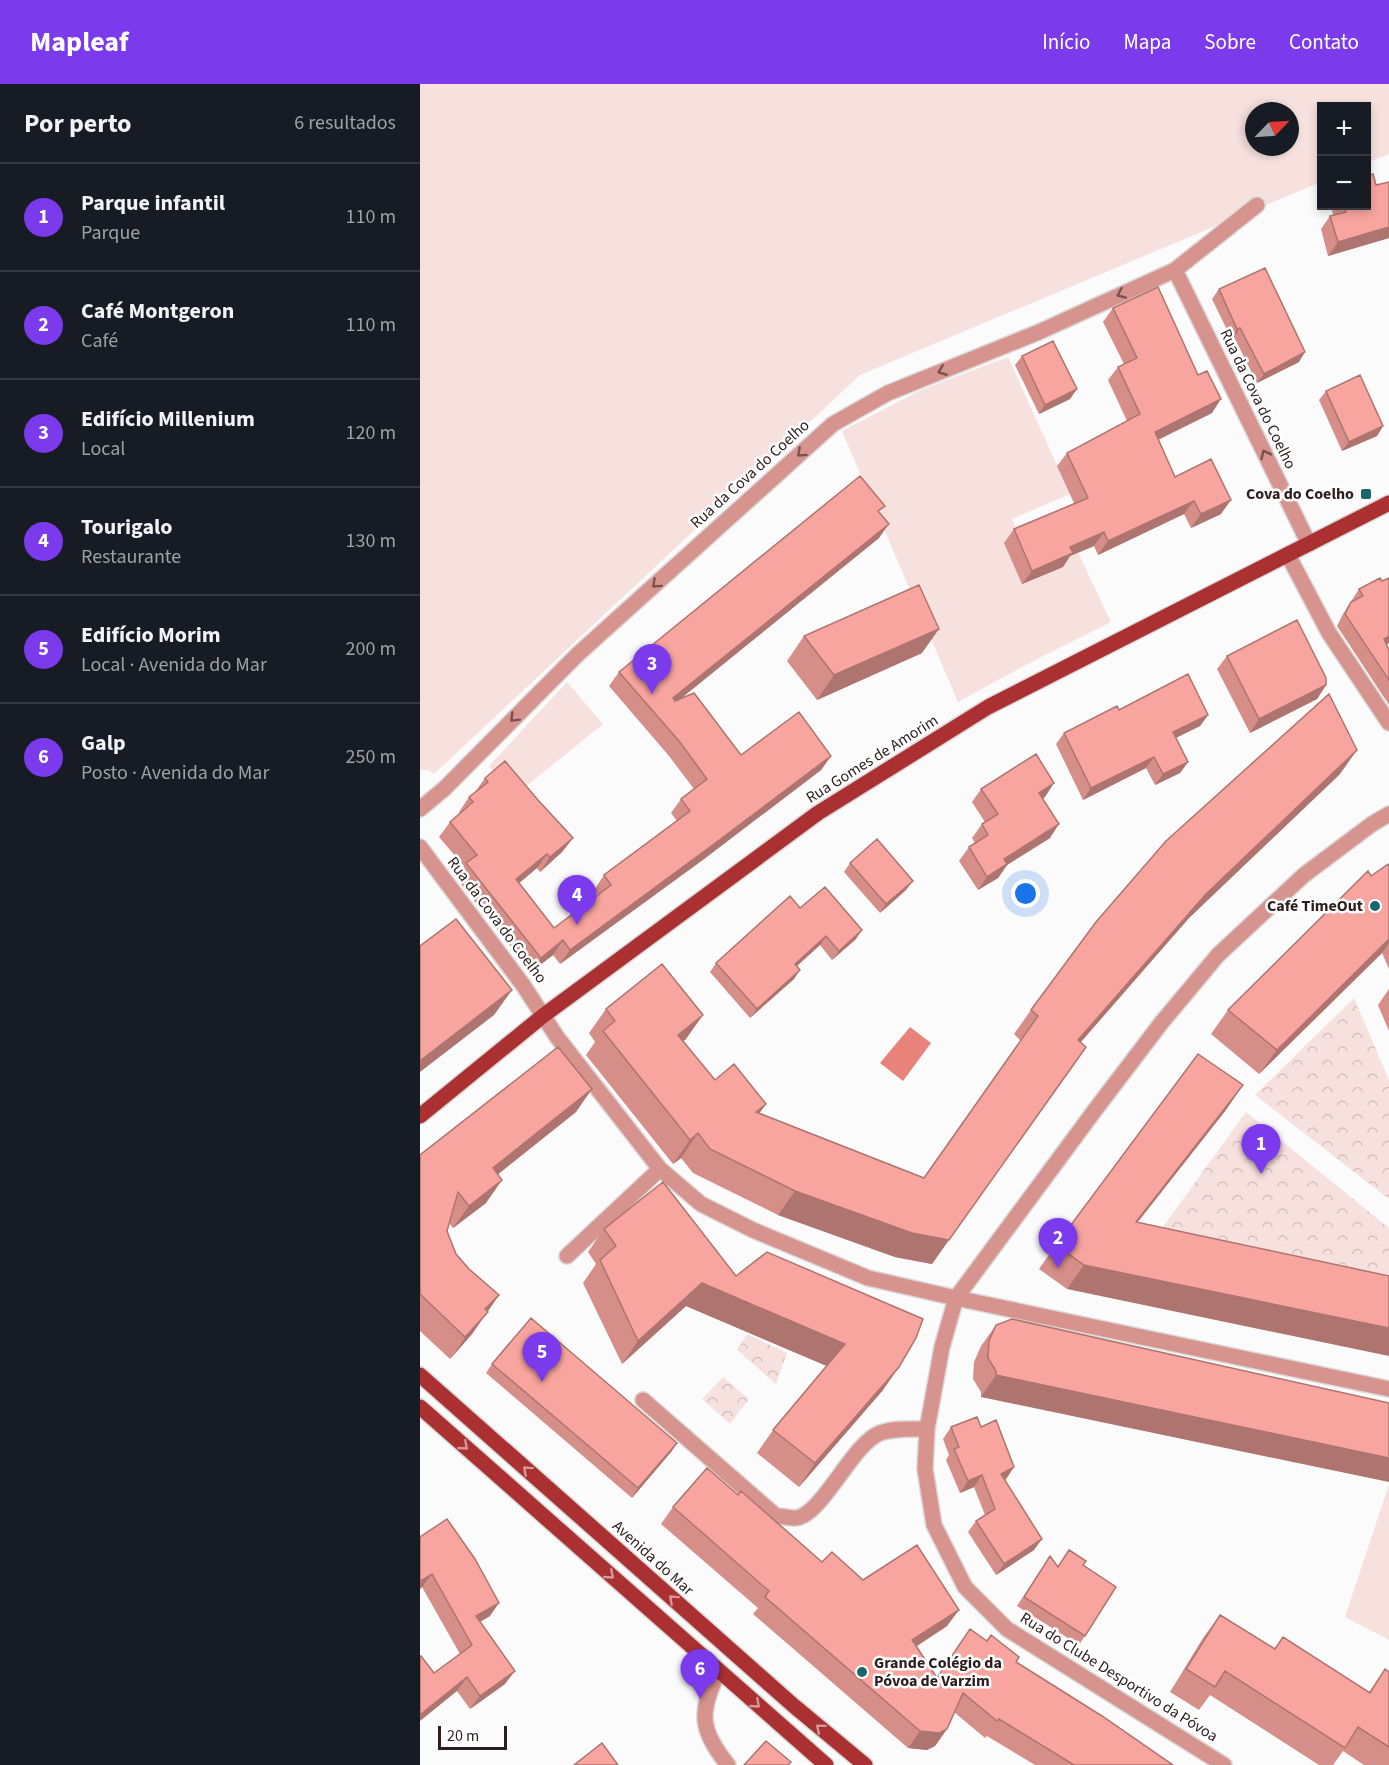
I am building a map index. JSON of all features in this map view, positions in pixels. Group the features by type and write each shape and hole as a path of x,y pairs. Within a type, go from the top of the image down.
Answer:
{"main road":[{"name":"Rua Gomes de Amorim","path":"420,1116 544,1015 818,813 988,707 1389,503"},
{"name":"Avenida do Mar","path":"420,1375 785,1699 865,1765"},
{"path":"420,1407 826,1765"}],"street":[{"name":"Rua da Cova do Coelho","path":"420,809 444,789 577,655 832,424 888,393 1039,332 1175,270 1257,205"},
{"name":"Rua da Cova do Coelho","path":"1175,270 1309,544"},
{"path":"1288,555 1329,633 1389,723"},
{"path":"956,1298 1162,1022 1218,956 1304,875 1389,814"},
{"name":"Rua da Cova do Coelho","path":"420,847 544,1015"},
{"path":"544,1015 557,1037 660,1168 701,1204 753,1230 868,1278 1389,1389"},
{"path":"567,1256 660,1168"},
{"name":"Rua do Clube Desportivo da Póvoa","path":"956,1298 942,1347 927,1429 925,1469 934,1525 965,1587 1007,1629 1224,1765"},
{"path":"643,1400 776,1516 797,1518 810,1511 865,1445 879,1434 906,1429 927,1429"},
{"path":"719,1671 707,1696 704,1718 713,1746 728,1765"}],"green space":[{"path":"420,84 1389,84 1389,154 1371,161 1371,102 1317,102 1317,184 860,375 434,774 429,770 420,770"},
{"path":"1008,357 1070,494 1012,519 1020,536 1076,548 1111,622 958,702 842,431 921,390"},
{"path":"567,682 603,724 513,797 489,766"},
{"path":"1354,998 1389,1080 1389,1199 1255,1095"},
{"path":"1246,1112 1389,1228 1389,1281 1160,1231"},
{"path":"747,1334 787,1353 776,1384 737,1350"},
{"path":"723,1377 749,1399 730,1424 702,1399"},
{"path":"1389,1484 1389,1640 1345,1617"}],"shaded area":[{"path":"910,1027 931,1043 903,1081 880,1063"}],"building":[{"path":"1373,174 1376,185 1389,182 1389,227 1338,242 1330,216 1346,212 1345,210 1371,210 1371,175"},
{"path":"1265,268 1305,352 1264,374 1240,328 1237,329 1219,289"},
{"path":"1158,287 1198,375 1207,371 1221,399 1155,432 1175,477 1211,459 1231,500 1201,514 1194,501 1108,541 1104,532 1070,547 1073,553 1032,571 1014,529 1088,498 1067,453 1140,414 1118,367 1137,358 1113,308"},
{"path":"1053,341 1077,389 1045,405 1022,356"},
{"path":"1360,375 1383,426 1349,442 1326,391"},
{"path":"860,476 885,506 878,511 889,524 673,698 675,701 694,693 741,755 799,712 831,756 570,950 563,940 541,958 466,863 477,855 450,822 473,802 469,797 488,782 485,778 505,761 573,838 550,857 547,854 516,879 554,928 611,885 604,875 690,811 681,799 707,779 679,741 619,672"},
{"path":"1380,578 1382,581 1389,578 1389,636 1384,639 1389,650 1389,680 1345,614 1351,602 1363,596 1359,589"},
{"path":"919,585 939,629 834,675 804,636"},
{"path":"1297,620 1326,678 1326,685 1259,719 1227,656"},
{"path":"1188,674 1208,715 1173,732 1188,762 1163,774 1154,757 1091,788 1064,733 1117,706 1119,710"},
{"path":"1329,694 1357,750 1206,894 1078,1040 1086,1047 949,1240 912,1233 795,1191 710,1149 698,1133 690,1140 603,1031 615,1021 606,1009 662,964 703,1015 678,1035 715,1080 734,1064 766,1104 756,1112 924,1178 1038,1016 1031,1010 1096,922 1166,841"},
{"path":"1036,754 1054,783 1039,793 1059,824 1004,859 1007,864 987,877 969,847 988,835 982,824 998,814 981,789"},
{"path":"877,839 913,881 886,904 850,863"},
{"path":"1389,864 1389,939 1277,1050 1228,1010 1368,871 1371,876"},
{"path":"825,887 862,930 839,951 826,936 795,964 800,970 757,1009 716,963 790,896 800,908"},
{"path":"456,919 512,990 420,1061 420,946"},
{"path":"558,1047 592,1089 493,1168 502,1180 469,1206 458,1192 447,1231 456,1254 469,1269 499,1295 485,1309 488,1312 465,1337 420,1294 420,1155"},
{"path":"1198,1054 1243,1085 1136,1222 1389,1276 1389,1328 1084,1265 1056,1245"},
{"path":"663,1182 736,1276 767,1252 923,1319 916,1338 899,1367 815,1463 773,1430 845,1344 702,1283 638,1341 600,1260 616,1246 604,1229"},
{"path":"531,1318 677,1443 638,1488 492,1364"},
{"path":"1012,1319 1389,1403 1389,1458 996,1375 988,1358 989,1341 996,1325"},
{"path":"977,1417 981,1427 996,1420 1014,1467 1001,1474 1042,1539 1004,1564 976,1521 995,1509 982,1475 968,1481 954,1449 959,1447 951,1427"},
{"path":"707,1468 738,1495 741,1491 822,1562 832,1552 863,1580 917,1545 959,1610 912,1640 937,1678 970,1629 987,1641 991,1635 1019,1657 1016,1662 1102,1716 1173,1765 1074,1765 999,1719 997,1721 963,1693 947,1729 939,1733 920,1731 765,1597 769,1591 673,1507"},
{"path":"447,1519 475,1559 499,1603 476,1616 515,1671 480,1696 467,1677 420,1715 420,1656 434,1673 472,1645 432,1574 421,1581 420,1579 420,1537"},
{"path":"1069,1550 1086,1561 1083,1565 1116,1587 1085,1636 1024,1597 1050,1556 1058,1567"},
{"path":"1220,1615 1275,1649 1283,1637 1370,1693 1385,1669 1389,1672 1389,1747 1358,1727 1345,1748 1225,1671 1215,1687 1186,1669"},
{"path":"766,1741 791,1762 788,1765 744,1765"},
{"path":"602,1743 618,1765 574,1765"}],"place":[{"name":"Cova do Coelho","path":"1366,494"},
{"name":"Edifício Millenium","path":"652,694"},
{"name":"Café TimeOut","path":"1375,906"},
{"name":"Tourigalo","path":"577,925"},
{"name":"Parque infantil","path":"1261,1174"},
{"name":"Café Montgeron","path":"1058,1268"},
{"name":"Edifício Morim","path":"542,1382"},
{"name":"Grande Colégio da Póvoa de Varzim","path":"862,1672"},
{"name":"Galp","path":"700,1699"}]}
